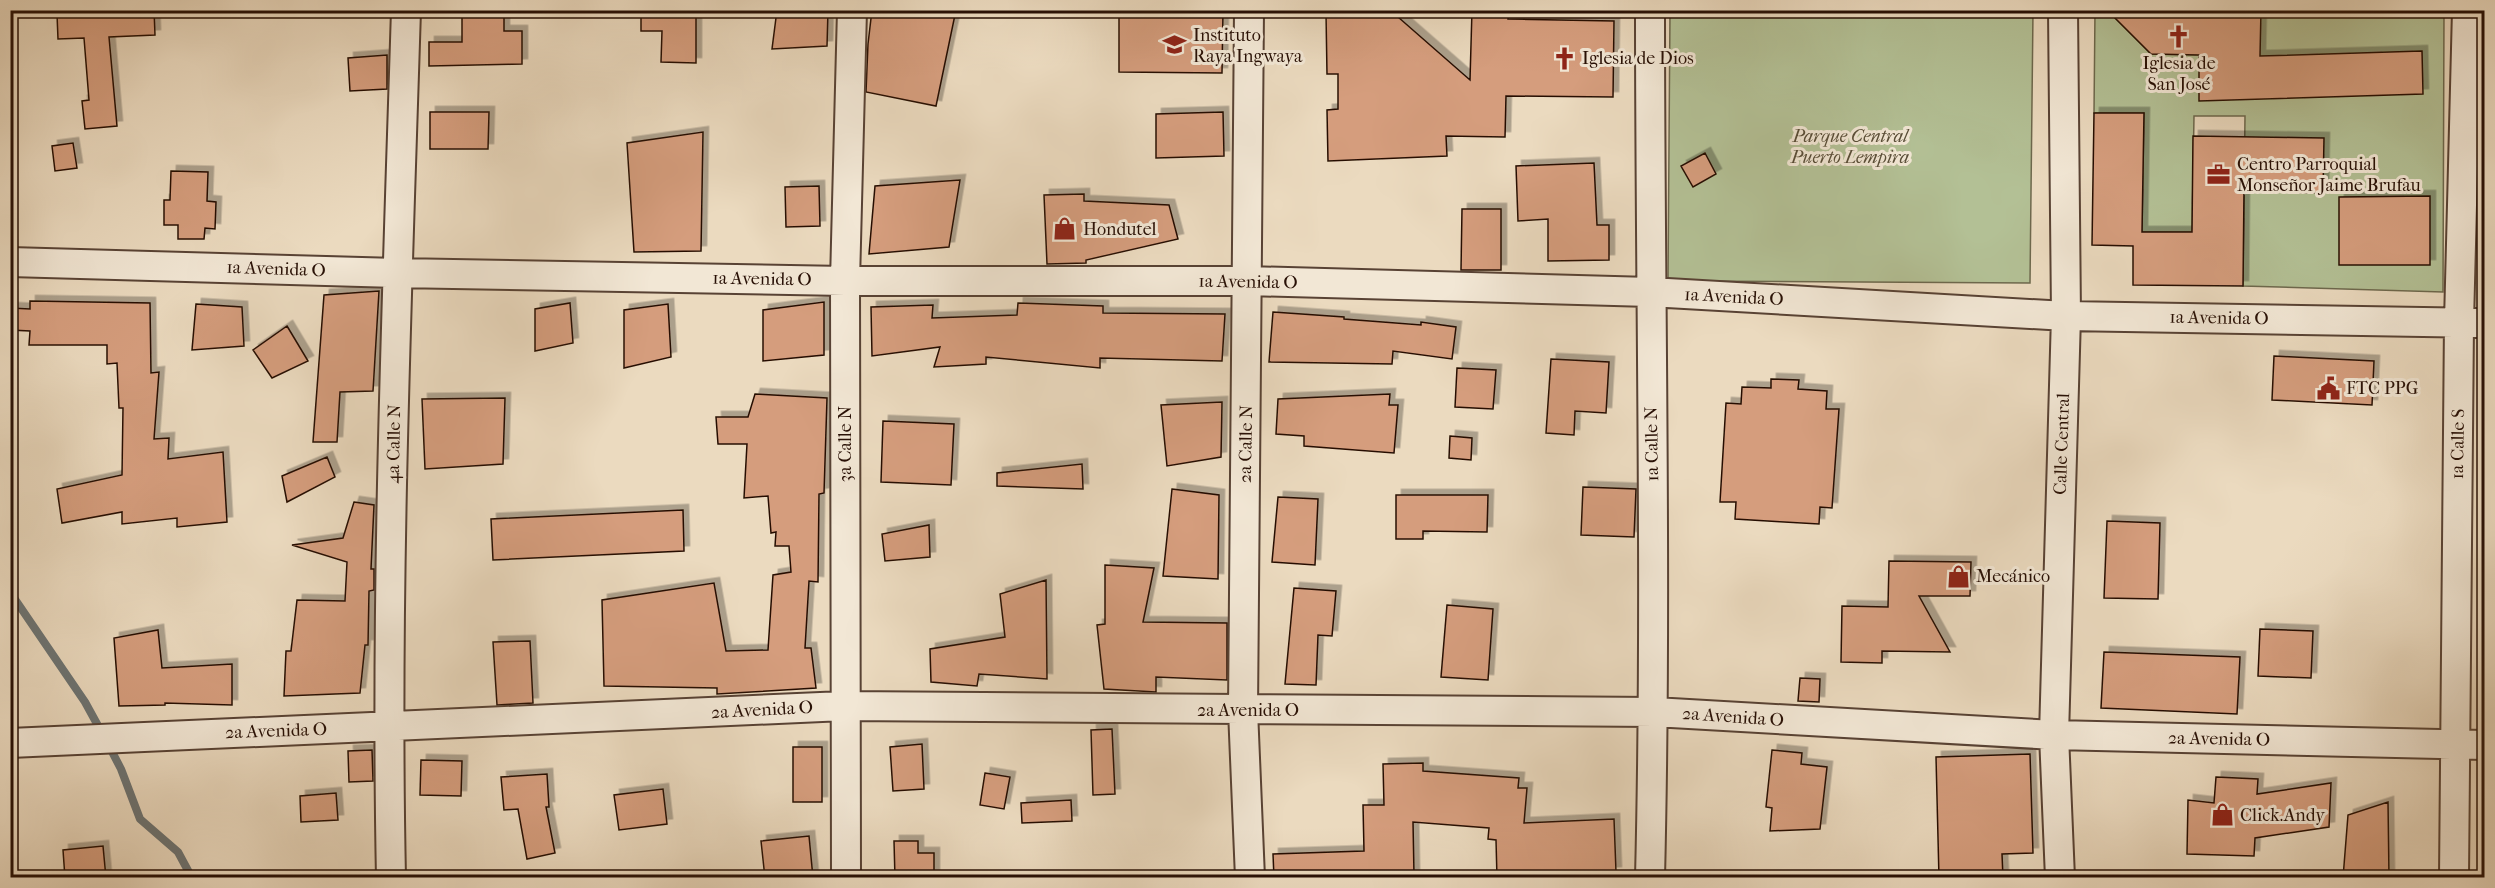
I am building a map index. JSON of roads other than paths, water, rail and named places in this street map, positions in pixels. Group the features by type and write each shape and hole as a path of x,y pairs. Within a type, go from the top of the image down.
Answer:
{"street":[{"name":"4a Calle N","path":"391,878 388,727 397,273 406,10"},
{"name":"3a Calle N","path":"846,878 845,281 852,10"},
{"name":"2a Calle N","path":"1249,10 1243,710 1250,878"},
{"name":"1a Calle N","path":"1650,10 1654,712 1650,878"},
{"name":"Calle Central","path":"2060,878 2054,735 2066,316 2063,10"},
{"name":"1a Calle S","path":"2454,878 2455,745 2472,322 2467,10"},
{"name":"1a Avenida O","path":"10,262 397,273 845,281 1248,281 1650,292 2066,316 2472,322"},
{"name":"2a Avenida O","path":"10,743 844,706 1654,712 2054,735 2484,745"}],"waterway":[{"path":"10,592 85,702 102,733"},
{"path":"108,744 121,769 140,819 178,852 192,878"}],"place":[{"name":"Iglesia de San José","path":"2179,37"},
{"name":"Instituto Raya Ingwaya","path":"1175,45"},
{"name":"Iglesia de Dios","path":"1564,58"},
{"name":"Centro Parroquial Monseñor Jaime Brufau","path":"2219,174"},
{"name":"Hondutel","path":"1065,229"},
{"name":"FTC PPG","path":"2328,388"},
{"name":"Mecánico","path":"1958,576"},
{"name":"Click.Andy","path":"2222,815"}],"park label":[{"name":"Parque Central Puerto Lempira","path":"1850,146"}]}
